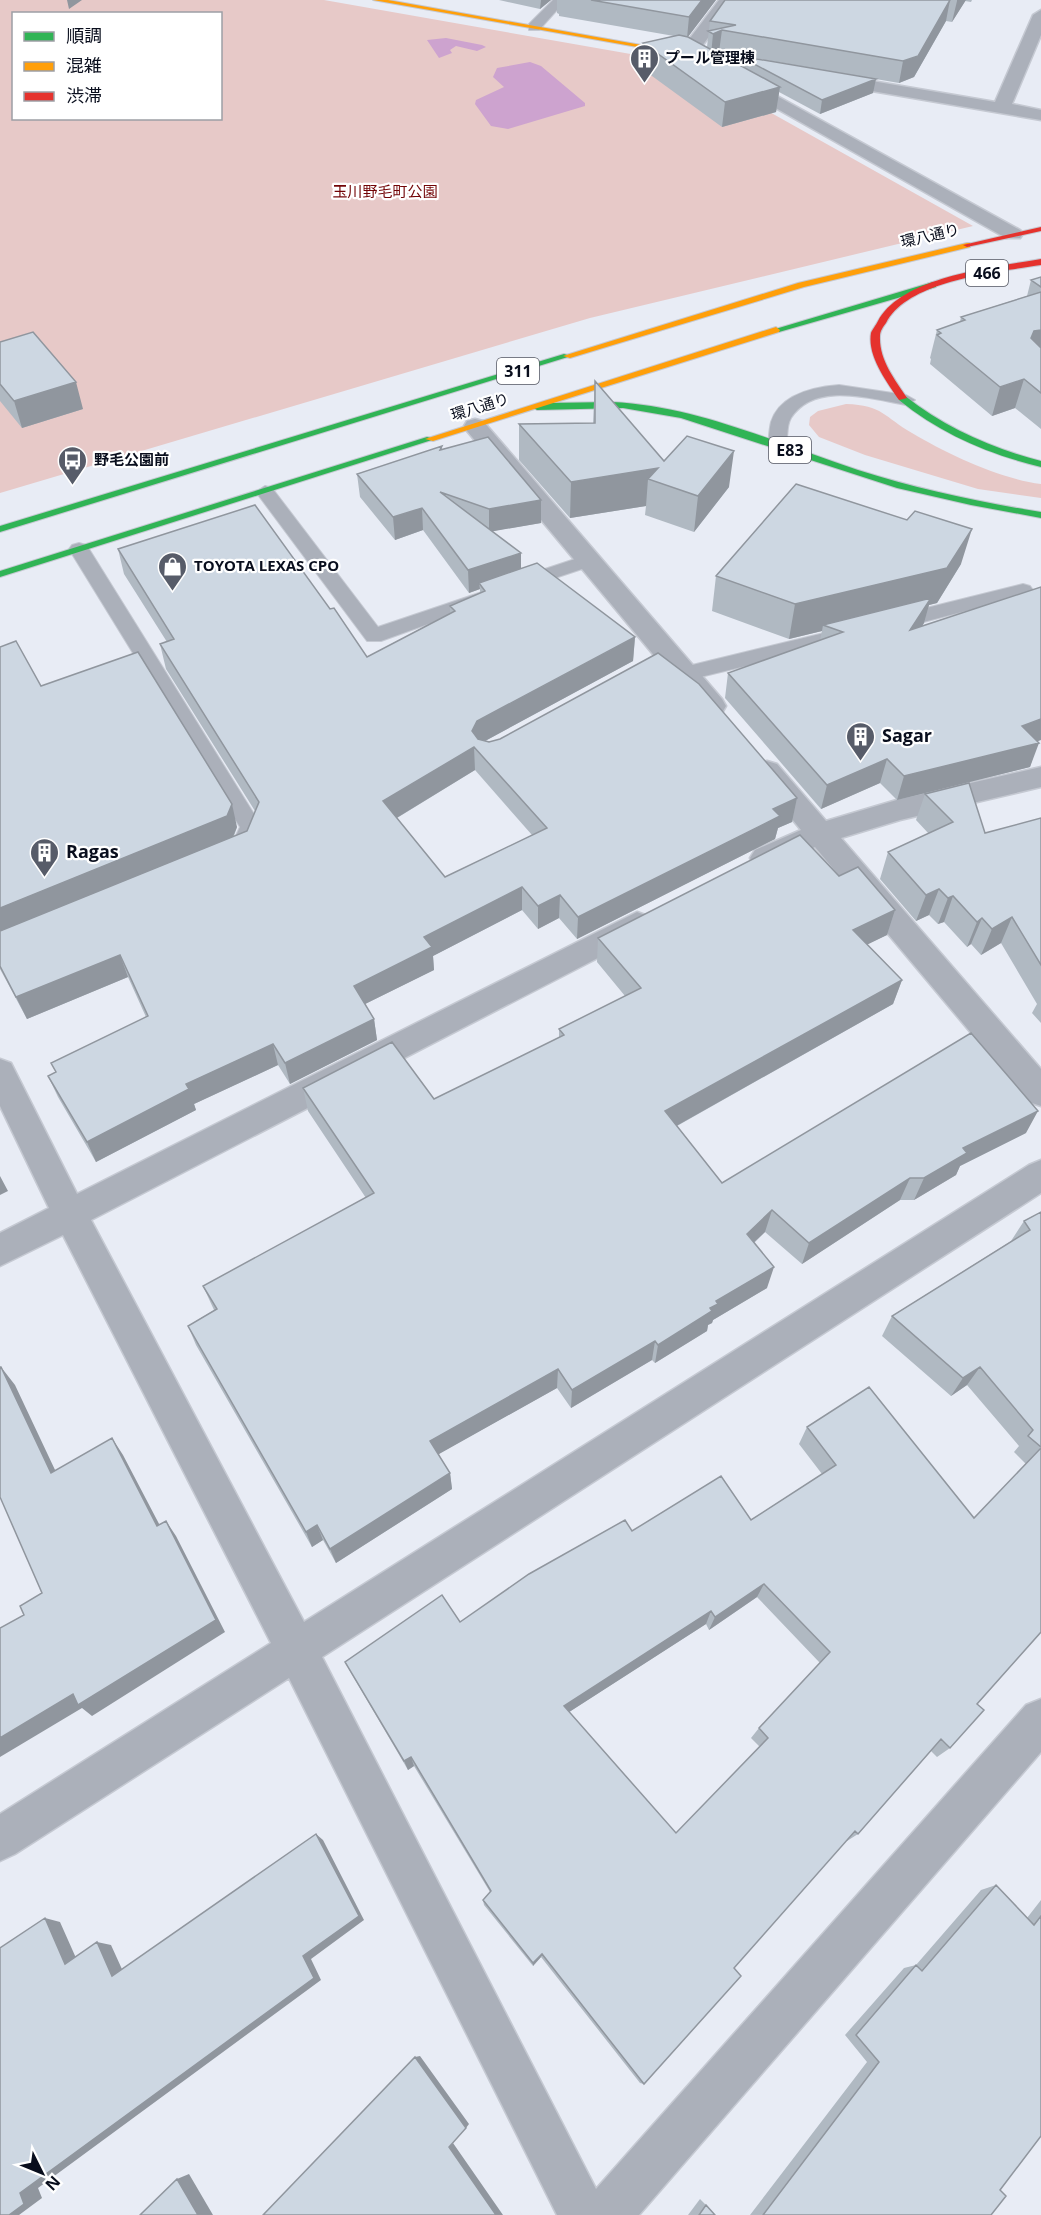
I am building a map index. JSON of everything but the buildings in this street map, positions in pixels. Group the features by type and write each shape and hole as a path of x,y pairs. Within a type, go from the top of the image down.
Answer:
{"main road":[{"path":"376,0 693,55"},
{"name":"環八通り","path":"0,529 801,285 906,258 1041,230"},
{"name":"環八通り","path":"0,574 796,324 933,285 1041,262"},
{"path":"933,285 907,298 885,314 874,331 873,346 878,363 887,380 906,400 942,426 966,439 1041,464"},
{"name":"E83","path":"537,407 573,404 636,407 704,423 917,491 983,507 1041,515"}],"street":[{"path":"728,0 693,46 693,55 729,65 1013,234"},
{"path":"1001,108 1041,15"},
{"path":"819,76 1041,115"},
{"path":"475,426 587,561 668,666 730,727"},
{"path":"753,754 1041,1092"},
{"path":"743,870 795,843 843,825 1041,777"},
{"path":"0,1250 658,913"},
{"path":"0,1072 70,1215 297,1650 584,2215"},
{"path":"0,1839 1041,1175"},
{"path":"606,2215 1041,1720"}],"lane":[{"path":"534,27 560,0"},
{"path":"777,446 781,420 800,399 839,389 906,400"},
{"path":"265,492 374,636 587,561"},
{"path":"79,549 251,827 243,846 210,860"},
{"path":"668,666 1023,590"}],"green space":[{"name":"玉川野毛町公園","path":"0,0 324,0 682,63 973,226 590,318 0,493"},
{"path":"846,404 876,409 926,441 958,457 1009,477 1041,484 1041,498 978,489 865,455 819,437 809,425 810,417 818,411"}],"shaded area":[{"path":"446,38 486,47 477,51 456,46 450,50 452,53 439,58 427,40"},
{"path":"530,62 541,66 585,103 585,106 508,129 491,126 475,104 476,100 504,87 493,77 497,68"}],"traffic: fast":[{"path":"776,330 933,285"},
{"path":"0,529 567,356"},
{"path":"902,398 950,431 985,447 1041,464"},
{"path":"537,407 623,405 682,415 901,486 1041,515"},
{"path":"0,574 430,439"}],"traffic: slow":[{"path":"376,0 688,54"},
{"path":"567,356 801,285 967,245"},
{"path":"430,439 776,330"}],"traffic: jam":[{"path":"967,245 1041,229"},
{"path":"902,398 879,362 876,333 887,311 911,295 942,283 1041,262"}],"place":[{"name":"プール管理棟","path":"644,84"},
{"name":"野毛公園前","path":"73,486"},
{"name":"TOYOTA LEXAS CPO","path":"173,592"},
{"name":"Sagar","path":"861,762"},
{"name":"Ragas","path":"45,878"}]}
